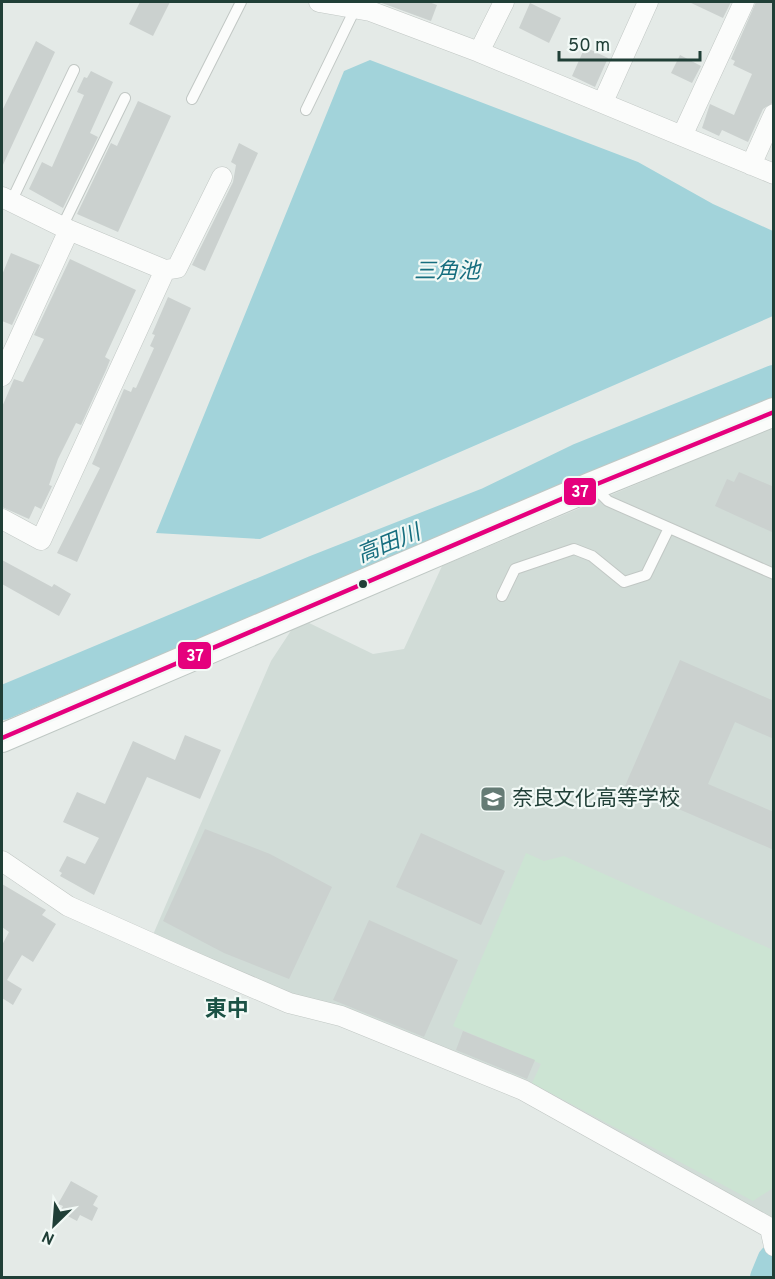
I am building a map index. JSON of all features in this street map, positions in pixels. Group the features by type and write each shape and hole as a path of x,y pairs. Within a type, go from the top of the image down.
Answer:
{"street":[{"path":"319,2 366,7 603,102 774,174"},
{"path":"479,52 504,2"},
{"path":"603,102 648,2"},
{"path":"682,135 744,2"},
{"path":"751,165 774,114"},
{"path":"6,200 66,229 165,270 177,268 222,177"},
{"path":"2,376 66,229"},
{"path":"2,519 41,540 165,270"},
{"path":"2,738 592,486 774,412"},
{"path":"2,861 68,906 180,956 289,1003 341,1016 523,1090 770,1228 774,1246"}],"lane":[{"path":"192,99 241,2"},
{"path":"306,110 366,7"},
{"path":"6,200 74,70"},
{"path":"66,229 125,98"},
{"path":"592,486 608,501 774,574"},
{"path":"502,596 515,569 574,549 592,556 624,582 646,575 669,528"}],"shaded area":[{"name":"奈良文化高等学校","path":"773,427 773,1219 524,1083 281,993 152,937 271,661 296,623 305,621 373,654 404,649 442,566"}],"green space":[{"path":"526,853 544,861 564,856 773,950 773,1188 753,1201 532,1083 541,1064 453,1026"}],"water":[{"name":"三角池","path":"370,60 638,162 713,204 773,231 773,316 260,539 156,533 344,71"}],"building":[{"path":"140,2 170,2 153,36 129,24"},
{"path":"379,2 429,2 437,5 431,21"},
{"path":"689,2 731,2 723,18"},
{"path":"756,2 774,2 774,102 763,109 748,142 722,130 719,136 702,128 710,104 734,115 752,74 733,65 735,61 731,59"},
{"path":"530,3 561,18 549,43 519,28"},
{"path":"36,41 55,52 2,167 2,111"},
{"path":"585,47 608,58 595,87 572,76"},
{"path":"680,55 701,66 692,83 671,73"},
{"path":"91,71 113,82 90,133 98,137 63,208 29,189 42,162 52,167 84,95 77,92 84,77 87,78"},
{"path":"138,101 171,116 118,232 77,214 111,143 117,146"},
{"path":"239,143 258,153 205,271 192,265 233,182 236,165 231,162"},
{"path":"11,253 40,265 12,325 2,321 2,275"},
{"path":"70,259 136,290 105,357 110,360 81,425 76,423 58,459 49,485 52,486 41,509 35,506 29,519 2,507 2,407 14,379 23,382 44,339 34,335"},
{"path":"168,297 191,308 77,562 57,553 100,468 92,464 124,389 131,392 133,387 136,388 154,348 150,346 155,335 152,334"},
{"path":"739,472 774,487 774,533 715,506 727,479 734,482"},
{"path":"2,560 52,587 54,584 71,594 59,616 2,584"},
{"path":"680,660 774,701 774,739 735,722 708,784 774,812 774,850 625,786"},
{"path":"185,735 221,750 200,799 147,777 94,895 60,876 62,873 59,871 67,856 85,864 99,838 63,822 77,792 105,804 133,741 175,760"},
{"path":"205,829 270,854 332,887 289,979 224,953 163,921"},
{"path":"421,833 505,871 481,925 396,887"},
{"path":"2,884 46,910 42,915 56,924 33,962 22,955 7,980 22,989 13,1005 2,998 2,945 9,932 2,927"},
{"path":"369,920 458,960 424,1037 333,1000"},
{"path":"463,1031 535,1060 527,1079 456,1050"},
{"path":"71,1181 98,1196 93,1205 98,1208 92,1221 80,1215 77,1221 60,1212 63,1206 58,1204"}],"waterway":[{"name":"高田川","path":"2,703 316,572 489,504 580,460 774,382"},
{"path":"767,1278 774,1261"}],"transit line":[{"name":"37","path":"2,738 592,486 774,412"}],"place":[{"name":"奈良文化高等学校","path":"493,799"}],"district":[{"name":"東中","path":"227,1010"}]}
